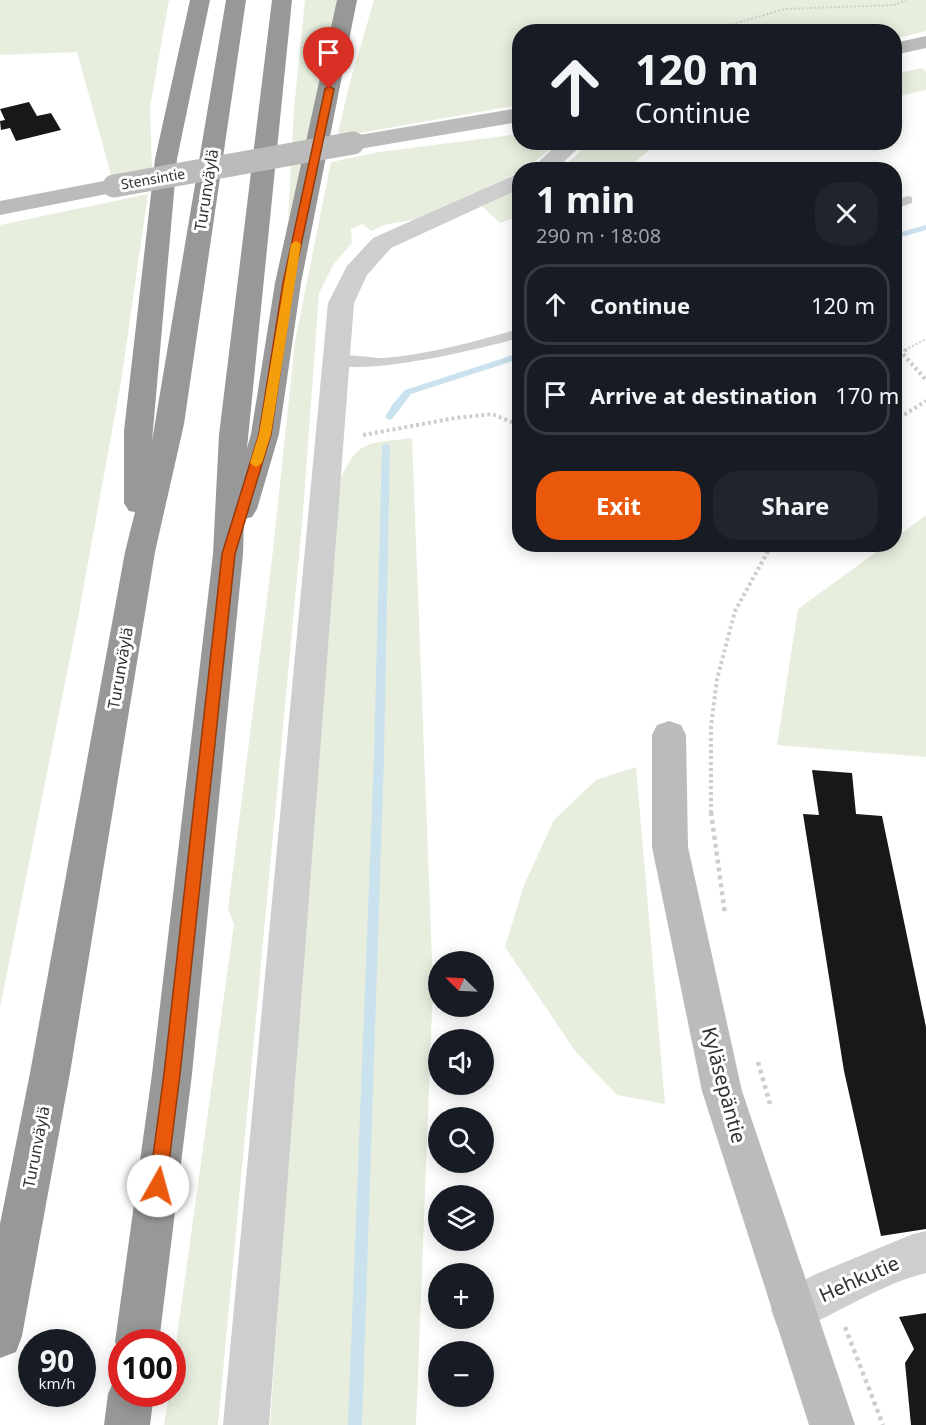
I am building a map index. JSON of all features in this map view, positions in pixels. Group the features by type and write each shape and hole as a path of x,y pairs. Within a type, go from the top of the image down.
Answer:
{"highway":[{"name":"Turunväylä","path":"0,1336 50,1073 140,552 170,424 236,0"},
{"path":"139,1329 172,1074 228,554 233,435 282,0"},
{"path":"228,554 265,434 288,283 345,11 353,0"},
{"path":"140,552 138,431 163,183 196,5"},
{"path":"127,1425 129,1407"}],"main road":[{"path":"902,47 926,42"},
{"name":"Stensintie","path":"0,208 512,115"},
{"name":"Kyläsepäntie","path":"669,735 670,847 720,1080 832,1425"}],"street":[{"path":"550,162 565,150"},
{"path":"246,1425 341,303 356,272 382,243 512,183"},
{"name":"Hehkutie","path":"793,1310 831,1289 913,1255 926,1252"}],"lane":[{"path":"902,202 908,200"},
{"path":"336,360 384,362 481,345 512,335"}],"path":[{"path":"733,24 785,9 894,5 906,0"},
{"path":"926,339 907,348 903,354 926,380"},
{"path":"902,416 926,401"},
{"path":"330,439 492,414 512,421"},
{"path":"726,915 710,804 711,727 717,679 735,611 768,552"},
{"path":"758,1061 770,1106"},
{"path":"831,1289 883,1425"}],"green space":[{"path":"0,0 169,0 150,107 152,171 112,178 77,52 0,55"},
{"path":"305,0 339,0 320,95 288,220 294,109"},
{"path":"374,0 926,0 926,31 902,37 902,24 512,24 512,106 337,137"},
{"path":"922,68 926,72 926,90 902,95 902,72"},
{"path":"512,135 512,150 549,150 534,162 512,162 512,175 417,219 384,225 372,231 362,224 351,229 352,243 333,265 319,293 303,513 218,1425 164,1425 167,1407 186,1407 186,1329 178,1329 234,924 228,909 272,559 295,342 331,162 379,152"},
{"path":"582,150 649,150 635,162 568,162"},
{"path":"512,192 512,219 500,223 482,206"},
{"path":"148,194 121,382 77,623 0,1008 0,225"},
{"path":"412,438 432,951 428,951 428,1017 432,1017 431,1029 428,1029 429,1095 416,1425 270,1425 309,855 339,482 359,450 384,441"},
{"path":"926,515 926,757 777,745 798,609 876,552 902,552 902,533"},
{"path":"636,767 665,1104 617,1095 575,1051 505,947 524,885 554,820 596,780"}],"building":[{"path":"29,102 37,116 51,113 61,130 16,141 10,128 1,130 0,121 5,120 0,109"},
{"path":"812,770 852,773 856,814 882,816 926,1027 926,1229 881,1236 844,1071 803,814 819,815"},
{"path":"926,1313 926,1425 911,1425 905,1363 914,1349 899,1317"}],"waterway":[{"path":"902,234 926,227"},
{"path":"389,417 408,392 512,358"},
{"path":"355,1425 379,756 386,446"}],"slow traffic":[{"path":"256,463 265,434 296,244"}],"route":[{"path":"158,1186 228,554 265,434 288,283 329,89"}]}
